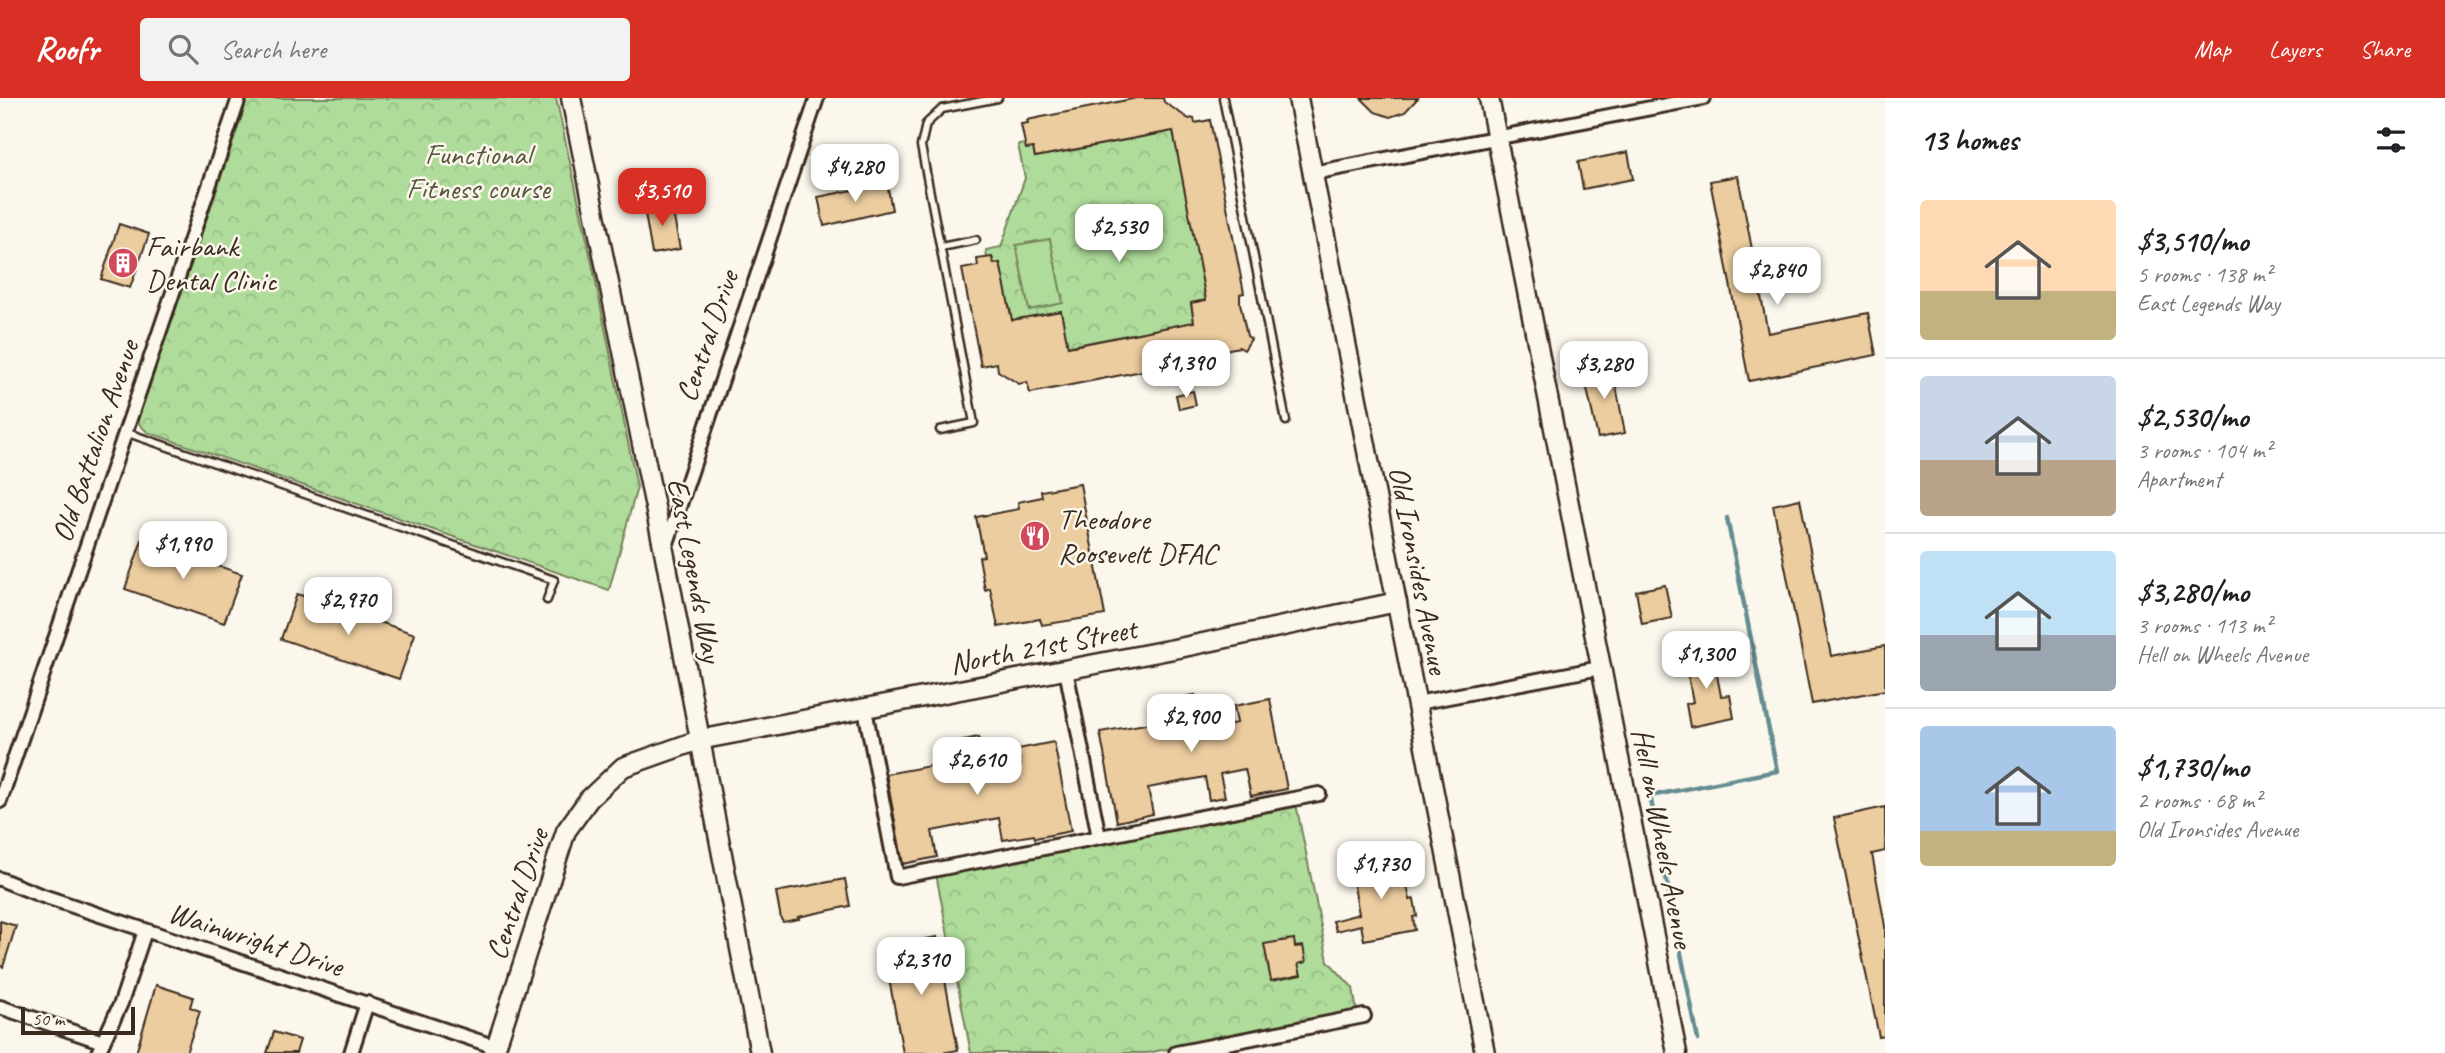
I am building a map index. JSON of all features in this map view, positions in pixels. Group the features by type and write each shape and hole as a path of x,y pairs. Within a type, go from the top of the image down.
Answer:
{"street":[{"name":"Old Battalion Avenue","path":"0,801 239,98"},
{"name":"East Legends Way","path":"571,98 664,551 760,1053"},
{"name":"Central Drive","path":"664,551 817,98"},
{"name":"Old Ironsides Avenue","path":"1298,98 1485,1053"},
{"name":"Hell on Wheels Avenue","path":"1489,98 1677,1053"},
{"path":"1313,173 1703,98"},
{"name":"North 21st Street","path":"699,740 1066,670 1397,602"},
{"path":"1417,703 1600,668"},
{"path":"1066,670 1099,837"},
{"path":"865,709 897,877 1319,793"},
{"name":"Central Drive","path":"495,1050 566,831 589,799 623,767 699,740"},
{"name":"Wainwright Drive","path":"0,879 145,931 367,1003 495,1050"},
{"path":"0,1007 101,1047 121,1003 145,931"},
{"path":"351,1053 367,1003"},
{"path":"1176,1053 1364,1016"}],"lane":[{"path":"940,430 974,423 922,146 926,124 942,109 998,98"},
{"path":"1223,98 1286,421"},
{"path":"941,247 976,240"},
{"path":"125,432 554,580 547,600"}],"green space":[{"name":"Functional Fitness course","path":"248,98 556,98 637,487 609,590 147,432 140,425 138,419"},
{"path":"1173,128 1206,300 1191,303 1194,322 1019,356 1000,263 994,264 992,257 987,258 986,250 1001,247 1025,178 1018,145 1025,144 1026,149 1033,148 1035,157 1168,132"},
{"path":"1050,239 1063,303 1029,310 1016,245"},
{"path":"1296,804 1328,961 1353,988 1357,1012 1147,1053 971,1053 936,874"}],"building":[{"path":"1137,98 1163,98 1164,102 1189,119 1194,118 1195,123 1210,120 1244,293 1240,294 1240,303 1247,336 1251,339 1244,350 1239,347 1210,353 1202,356 1203,359 1030,393 1027,382 1019,384 998,371 997,363 981,366 962,269 978,266 977,259 992,257 994,264 1000,263 1012,320 1061,311 1068,347 1194,322 1191,303 1206,300 1173,131 1035,157 1033,148 1026,149 1021,124 1028,123 1027,120"},
{"path":"1361,98 1418,98 1405,112 1390,117 1375,112"},
{"path":"1628,152 1633,179 1583,189 1578,162"},
{"path":"1738,176 1768,333 1868,313 1876,355 1749,381 1710,181"},
{"path":"887,183 892,210 824,226 818,197"},
{"path":"671,202 680,249 652,254 644,208"},
{"name":"Fairbank Dental Clinic","path":"119,224 149,234 130,288 101,279"},
{"path":"1612,365 1625,433 1598,438 1583,371"},
{"path":"1193,391 1196,405 1179,409 1176,395"},
{"name":"Theodore Roosevelt DFAC","path":"1080,484 1105,615 1042,625 1040,619 998,627 990,588 985,590 979,557 984,556 976,517 1019,509 1018,502 1042,497 1041,491"},
{"path":"1800,499 1831,656 1885,646 1885,690 1812,704 1773,505"},
{"path":"142,540 242,574 224,623 125,589"},
{"path":"1665,585 1672,618 1642,624 1636,591"},
{"path":"297,594 415,634 399,679 281,639"},
{"path":"1712,650 1721,696 1730,695 1734,718 1690,727 1686,704 1693,702 1684,655"},
{"path":"1195,695 1202,729 1237,723 1234,706 1270,699 1287,789 1251,796 1245,769 1220,774 1225,797 1209,800 1205,777 1148,788 1153,814 1117,822 1100,732 1157,722 1154,702"},
{"path":"979,737 986,772 1021,765 1018,749 1054,742 1071,831 1035,838 1034,835 1003,840 999,818 932,831 937,857 903,864 886,774 941,764 938,745"},
{"path":"1885,807 1885,851 1872,854 1885,926 1885,1036 1879,1037 1834,818"},
{"path":"1393,857 1396,872 1404,870 1410,900 1414,899 1417,916 1413,917 1415,930 1364,940 1361,925 1336,931 1333,921 1359,914 1353,880 1359,879 1356,864"},
{"path":"845,879 850,906 798,917 799,919 783,922 781,919 776,892"},
{"path":"0,921 16,926 3,967 0,966"},
{"path":"937,937 958,1050 942,1053 903,1053 883,947"},
{"path":"1294,939 1295,947 1303,946 1306,962 1298,964 1301,975 1271,981 1264,944"},
{"path":"156,985 193,997 190,1007 200,1011 186,1053 136,1053"},
{"path":"274,1032 300,1040 296,1053 267,1053"}],"waterway":[{"path":"1650,796 1777,771 1727,518"},
{"path":"1647,780 1698,1040"}],"place":[{"name":"Fairbank Dental Clinic","path":"123,263"},
{"name":"Theodore Roosevelt DFAC","path":"1035,536"}]}
